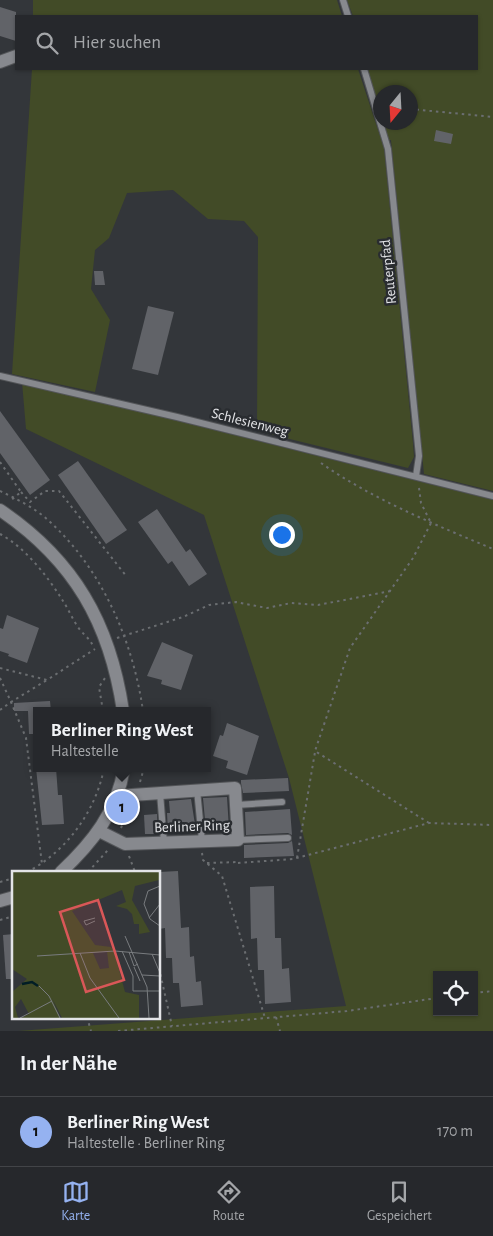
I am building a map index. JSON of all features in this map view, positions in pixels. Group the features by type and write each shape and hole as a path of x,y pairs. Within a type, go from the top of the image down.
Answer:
{"street":[{"path":"0,62 15,56"},
{"path":"3,506 66,567 90,604 107,642 118,682 122,707"},
{"path":"61,871 99,831 117,796 123,772"},
{"name":"Berliner Ring","path":"99,831 125,844 238,840 235,788 117,796"}],"lane":[{"path":"343,0 348,15"},
{"name":"Reuterpfad","path":"364,70 388,149 419,456 416,476"},
{"name":"Schlesienweg","path":"0,376 307,449 493,496"},
{"path":"198,790 202,841"},
{"path":"160,793 164,843"},
{"path":"236,804 282,802"},
{"path":"238,840 288,838"}],"path":[{"path":"418,110 493,117"},
{"path":"307,449 312,456 337,474 431,523 493,549"},
{"path":"0,462 30,502 45,491 59,491 127,578"},
{"path":"416,476 421,503 431,523"},
{"path":"0,490 49,521 79,556 107,597 124,636 136,675 142,707"},
{"path":"3,506 21,492"},
{"path":"297,858 315,751 350,648 413,558 431,523"},
{"path":"0,534 21,550 37,566 58,593 81,632 89,637 94,649"},
{"path":"124,636 183,617 209,605 236,602 268,608 291,603 318,605 390,591"},
{"path":"0,710 107,642"},
{"path":"0,668 47,680"},
{"path":"102,707 99,687 106,677"},
{"path":"0,678 26,738 42,864"},
{"path":"315,751 429,823"},
{"path":"29,871 42,864 82,823 95,801 103,772"},
{"path":"89,871 104,856 115,839 132,802"},
{"path":"238,863 297,858 429,823 493,825"},
{"path":"202,841 203,860 222,876 265,1018"},
{"path":"128,854 135,871"},
{"path":"207,863 246,862"},
{"path":"160,972 172,1026"},
{"path":"478,993 493,991"},
{"path":"118,1031 347,1011 433,999"},
{"path":"276,1017 280,1031"},
{"path":"87,1018 90,1031"}],"green space":[{"path":"33,0 337,0 342,15 33,15"},
{"path":"347,0 493,0 493,491 424,474 391,140 388,140 385,130 418,130 418,85 373,85 373,88 368,70 478,70 478,15 353,15"},
{"path":"32,70 358,70 373,115 373,130 378,130 384,148 413,443 414,457 408,468 257,431 258,237 244,221 208,219 173,190 127,193 109,238 95,250 91,289 110,320 95,392 12,374"},
{"path":"22,382 493,500 493,1031 18,1031 346,1006 289,778 204,515 26,429"}],"building":[{"path":"0,7 16,12 16,15 15,41 0,36"},
{"path":"436,130 453,134 451,144 434,141"},
{"path":"94,271 103,271 105,285 95,285"},
{"path":"148,306 174,312 158,375 132,369"},
{"path":"0,411 50,480 30,495 0,453"},
{"path":"78,461 127,530 106,544 58,475"},
{"path":"157,509 186,552 190,549 207,574 189,586 172,561 168,564 138,522"},
{"path":"7,615 39,628 27,663 0,651 0,628 3,629"},
{"path":"162,642 193,655 181,690 161,684 162,680 147,676"},
{"path":"50,701 51,707 33,707 33,734 29,734 28,711 14,711 14,703"},
{"path":"227,723 259,736 247,775 226,768 228,761 213,756 220,735 223,736"},
{"path":"36,772 56,772 58,795 62,795 64,824 42,825"},
{"path":"288,778 289,791 243,793 241,780"},
{"path":"227,797 229,829 206,831 203,798"},
{"path":"191,799 196,831 168,833 167,813 170,813 169,801"},
{"path":"290,809 292,835 288,833 246,835 245,812"},
{"path":"157,814 158,834 145,834 144,815"},
{"path":"292,841 294,856 244,858 244,845 288,843"},
{"path":"178,871 181,928 189,927 190,957 194,956 196,982 201,981 203,1005 181,1007 179,983 173,983 172,958 166,958 165,928 160,929 160,872"},
{"path":"274,886 275,938 281,938 282,969 289,968 291,1002 265,1004 264,970 258,970 257,938 251,939 250,887"},
{"path":"12,934 12,979 6,979 3,935"}],"place":[{"name":"Berliner Ring West","path":"122,807"}]}
